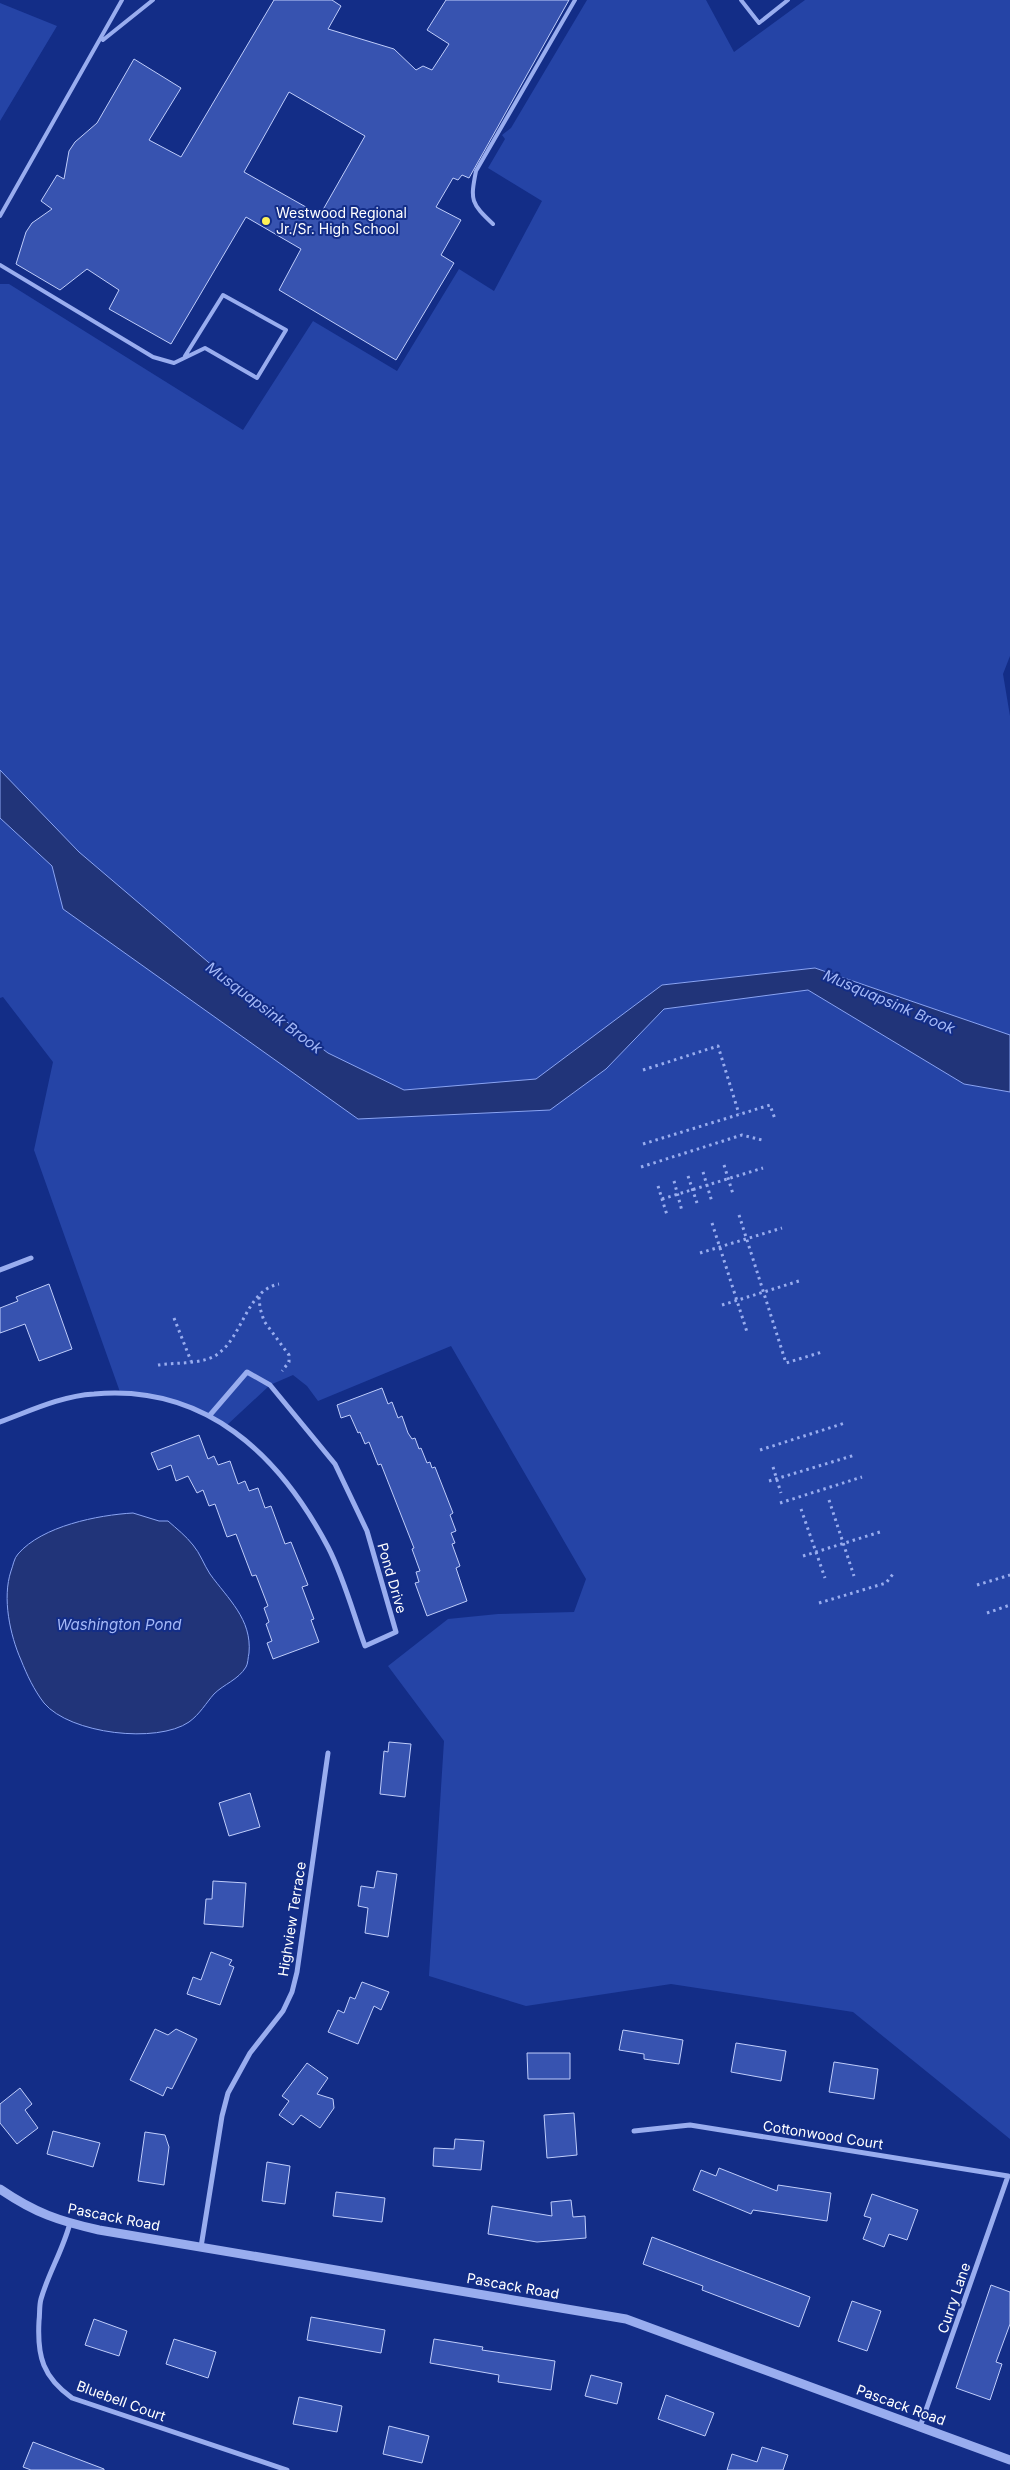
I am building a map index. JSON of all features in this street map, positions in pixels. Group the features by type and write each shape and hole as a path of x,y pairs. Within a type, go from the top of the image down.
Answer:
{"street":[{"path":"0,1270 31,1258"},
{"name":"Pond Drive","path":"0,1422 60,1400 92,1394 120,1392 173,1400 210,1414 227,1425 256,1450 286,1483 309,1514 328,1548 344,1583 365,1646 396,1632 367,1531 335,1464 270,1385 247,1372 210,1414"},
{"name":"Highview Terrace","path":"201,2247 222,2116 228,2093 250,2053 283,2011 295,1979 328,1753"},
{"name":"Cottonwood Court","path":"634,2131 690,2125 1008,2176"},
{"name":"Curry Lane","path":"920,2427 1008,2176"},
{"name":"Pascack Road","path":"0,2189 46,2216 70,2223 626,2319 1010,2460"},
{"name":"Bluebell Court","path":"70,2223 61,2254 41,2299 40,2358 47,2374 57,2387 72,2398 287,2470"}],"lane":[{"path":"0,216 101,41 122,0"},
{"path":"101,41 152,0"},
{"path":"493,224 475,207 471,197 476,171 575,0"},
{"path":"741,0 759,23 788,0"},
{"path":"0,265 153,357 174,363 185,356 206,348 257,378 286,330 223,295 185,356"}],"path":[{"path":"643,1070 718,1046 739,1114"},
{"path":"643,1144 770,1104 775,1119"},
{"path":"641,1166 742,1135 762,1140"},
{"path":"724,1165 734,1194"},
{"path":"662,1200 763,1168"},
{"path":"703,1172 712,1202"},
{"path":"688,1176 698,1206"},
{"path":"674,1181 682,1211"},
{"path":"658,1186 667,1215"},
{"path":"739,1215 786,1363 822,1352"},
{"path":"712,1223 747,1332"},
{"path":"700,1254 782,1228"},
{"path":"722,1305 799,1281"},
{"path":"158,1365 204,1360 219,1354 228,1344 263,1290 279,1284"},
{"path":"259,1296 264,1321 288,1354 289,1362 282,1371"},
{"path":"174,1318 191,1361"},
{"path":"760,1450 845,1423"},
{"path":"769,1481 855,1455"},
{"path":"773,1467 782,1493"},
{"path":"780,1503 862,1477"},
{"path":"829,1500 854,1576"},
{"path":"801,1509 825,1578"},
{"path":"803,1556 880,1532"},
{"path":"819,1603 886,1582 893,1574"},
{"path":"977,1585 1010,1575"},
{"path":"987,1612 1010,1605"}],"shaded area":[{"path":"587,0 706,0 734,52 805,0 1010,0 1010,656 1003,674 1010,716 1010,1035 815,968 662,985 608,1065 664,1009 808,990 964,1084 1010,1092 1010,2139 853,2012 671,1984 526,2006 429,1976 444,1741 388,1666 448,1619 498,1614 574,1612 586,1579 451,1346 318,1401 307,1386 293,1375 270,1385 227,1425 180,1402 120,1392 34,1150 53,1062 3,997 0,998 0,284 9,284 243,430 313,321 397,371 459,269 494,291 542,201 488,168 505,139 502,135 511,128"},
{"path":"0,3 57,26 0,121"}],"water":[{"name":"Musquapsink Brook","path":"0,770 79,852 214,967 328,1053 404,1090 536,1079 662,985 815,968 1010,1035 1010,1092 964,1084 808,990 664,1009 606,1069 550,1110 358,1119 63,909 52,866 0,818"},
{"name":"Washington Pond","path":"133,1513 159,1521 168,1521 190,1542 243,1620 249,1641 247,1664 239,1675 214,1694 200,1712 189,1722 175,1729 156,1733 114,1732 73,1722 56,1714 44,1703 28,1677 17,1650 8,1616 7,1593 11,1571 17,1556 28,1544 56,1529 71,1524 104,1516"}],"building":[{"name":"Westwood Regional Jr./Sr. High School","path":"274,0 332,0 341,6 328,29 394,49 416,70 423,66 432,70 449,44 427,30 446,0 569,0 469,178 462,175 458,180 453,178 436,207 461,220 441,255 454,263 396,360 279,290 301,249 246,217 171,344 109,309 119,290 87,269 60,290 16,264 26,232 32,223 52,209 41,201 57,175 64,179 69,151 75,142 97,123 134,59 181,88 149,140 181,157","holes":["289,92 365,136 320,215 244,172"]},
{"path":"49,1284 72,1349 39,1361 25,1324 0,1333 0,1308 18,1301 16,1297"},
{"path":"382,1388 388,1404 392,1402 398,1418 402,1416 408,1433 412,1439 415,1438 427,1463 430,1462 432,1468 435,1467 453,1513 450,1515 456,1531 451,1533 455,1543 452,1544 460,1566 456,1568 467,1601 427,1616 415,1583 419,1582 416,1572 420,1571 412,1549 414,1548 381,1464 378,1465 369,1442 365,1444 350,1415 341,1418 337,1405"},
{"path":"199,1435 208,1459 214,1456 218,1465 230,1461 238,1484 245,1481 249,1491 258,1488 265,1508 271,1506 285,1544 291,1542 308,1585 302,1587 314,1619 311,1620 319,1642 273,1659 267,1643 272,1641 266,1624 269,1622 264,1608 268,1606 256,1575 252,1576 236,1534 227,1537 215,1504 209,1506 203,1490 197,1493 188,1476 176,1481 171,1465 158,1470 151,1453"},
{"path":"389,1742 411,1744 405,1797 380,1794 384,1751 388,1752"},
{"path":"250,1793 260,1827 229,1836 219,1803"},
{"path":"377,1871 397,1874 388,1937 365,1933 368,1908 358,1906 361,1886 374,1888"},
{"path":"213,1881 246,1883 243,1927 204,1924 206,1899 212,1899"},
{"path":"211,1952 232,1960 229,1965 234,1967 220,2005 187,1994 193,1977 201,1980"},
{"path":"362,1982 389,1992 381,2010 374,2006 358,2044 328,2032 338,2010 344,2013 350,1997 355,1999"},
{"path":"155,2029 168,2035 176,2029 197,2039 172,2089 167,2087 163,2096 130,2080"},
{"path":"623,2030 683,2040 679,2064 644,2059 644,2054 619,2050"},
{"path":"736,2043 786,2051 781,2081 731,2072"},
{"path":"527,2053 570,2053 570,2079 528,2079"},
{"path":"834,2062 878,2069 874,2099 829,2092"},
{"path":"307,2063 328,2078 317,2094 333,2099 334,2108 320,2128 301,2115 293,2125 279,2115 289,2101 282,2096"},
{"path":"20,2088 32,2104 25,2110 38,2128 17,2144 0,2123 0,2104"},
{"path":"574,2113 577,2155 547,2158 544,2115"},
{"path":"53,2131 100,2143 93,2167 47,2154"},
{"path":"145,2132 165,2135 169,2147 164,2185 138,2181"},
{"path":"455,2139 484,2141 481,2170 433,2166 434,2148 454,2149"},
{"path":"267,2162 290,2166 285,2204 262,2201"},
{"path":"719,2168 777,2191 778,2185 831,2193 827,2221 753,2210 751,2214 693,2190 701,2170 716,2176"},
{"path":"336,2192 385,2198 382,2222 333,2216"},
{"path":"872,2194 918,2210 907,2240 889,2234 884,2247 863,2239 871,2218 864,2216"},
{"path":"571,2200 573,2217 585,2216 586,2238 537,2242 488,2234 492,2206 552,2216 551,2202"},
{"path":"652,2237 810,2297 799,2327 702,2290 703,2286 643,2264"},
{"path":"991,2285 1010,2292 1010,2324 996,2362 1002,2364 990,2400 956,2388"},
{"path":"852,2301 881,2311 867,2351 838,2341"},
{"path":"311,2317 385,2330 381,2353 307,2340"},
{"path":"94,2319 127,2331 119,2356 85,2345"},
{"path":"174,2339 216,2352 208,2378 166,2364"},
{"path":"434,2339 483,2347 482,2350 555,2361 551,2390 498,2382 499,2375 430,2363"},
{"path":"591,2375 622,2383 617,2404 585,2396"},
{"path":"666,2395 714,2413 705,2436 658,2419"},
{"path":"299,2397 342,2406 337,2432 293,2424"},
{"path":"389,2426 429,2436 422,2463 383,2454"},
{"path":"33,2442 104,2470 31,2470 23,2467"},
{"path":"762,2447 788,2455 783,2470 727,2470 732,2454 757,2462"}],"place":[{"name":"Westwood Regional Jr./Sr. High School","path":"266,221"}]}
